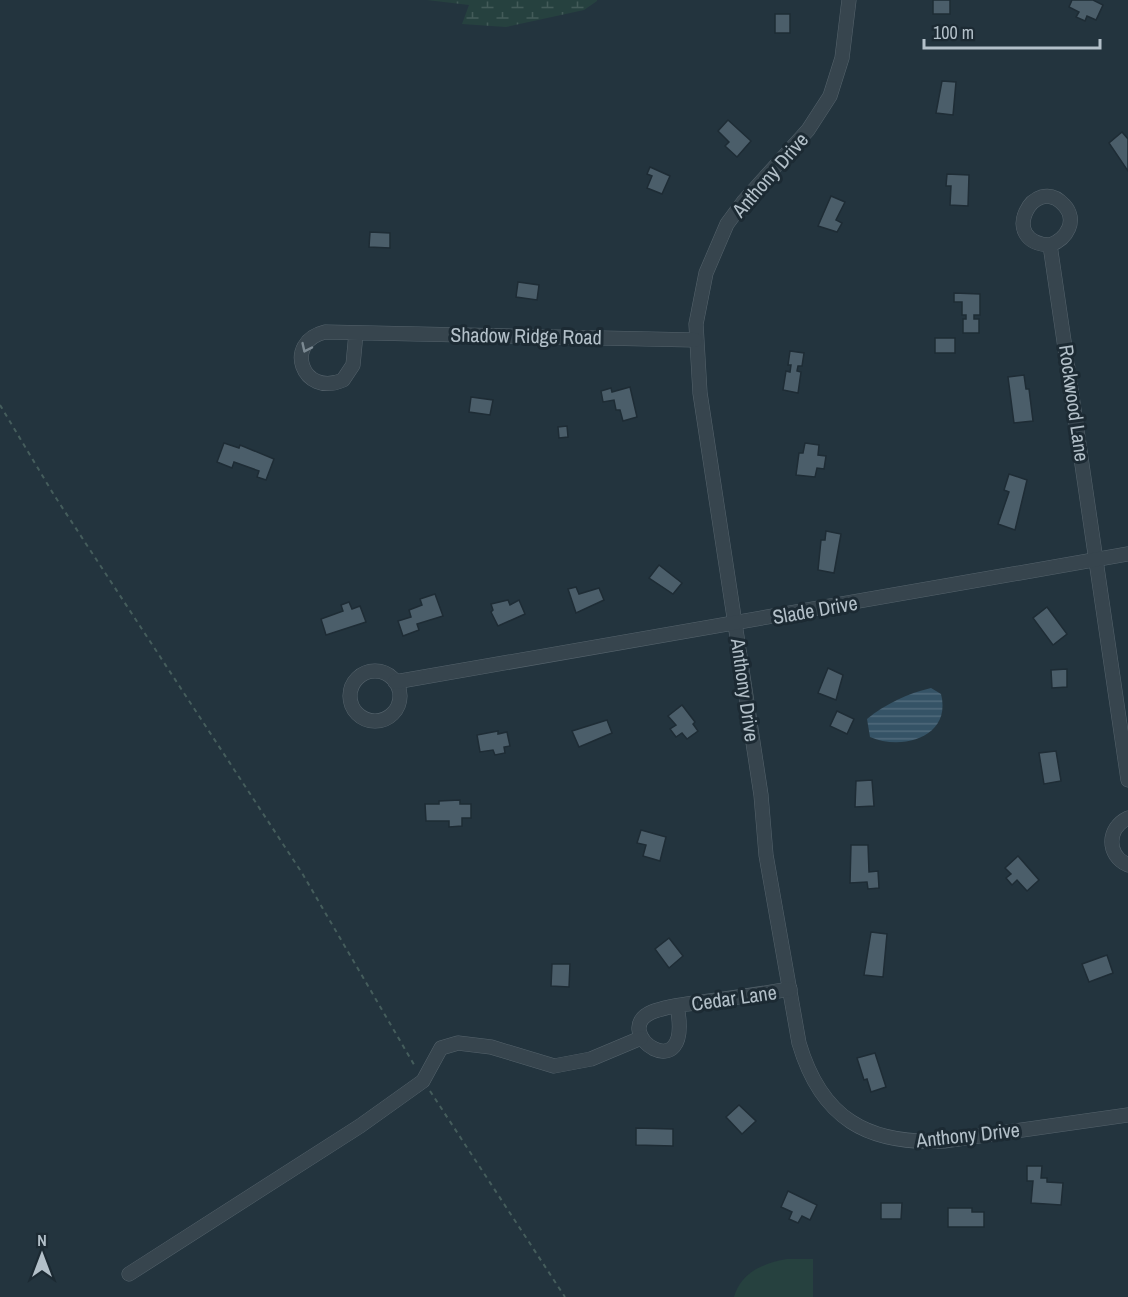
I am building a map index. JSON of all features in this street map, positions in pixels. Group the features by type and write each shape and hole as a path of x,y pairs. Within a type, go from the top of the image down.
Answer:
{"street":[{"name":"Anthony Drive","path":"849,0 842,58 830,96 808,130 744,201 727,224 706,273 695,340 700,393 761,795 766,855 799,1043 807,1070 821,1095 840,1115 863,1130 888,1139 925,1142 1128,1115"},
{"name":"Rockwood Lane","path":"1050,245 1128,780"},
{"name":"Shadow Ridge Road","path":"356,333 353,365 343,380 325,384 309,377 301,360 305,344 310,338 325,332 695,340"},
{"name":"Slade Drive","path":"395,682 1128,554"},
{"path":"1128,818 1114,829 1111,844 1118,858 1128,865"},
{"name":"Cedar Lane","path":"677,1006 681,1031 676,1044 671,1048 657,1051 645,1044 641,1038 641,1025 648,1014 677,1006 790,989"},
{"path":"129,1274 360,1126 423,1081 441,1048 458,1043 491,1047 554,1066 591,1059 641,1038"}],"path":[{"path":"0,405 54,495 302,873 423,1081 565,1297"}],"green space":[{"path":"427,0 597,1 584,10 506,27 462,24 469,5"},
{"path":"787,1259 813,1259 813,1297 734,1297 742,1281 754,1270"}],"water":[{"path":"931,688 941,694 942,709 939,721 932,730 922,737 909,741 883,741 870,737 867,719 898,700"}],"building":[{"path":"933,0 950,0 950,14 933,14"},
{"path":"1072,0 1093,0 1103,5 1096,20 1087,16 1085,21 1076,17 1079,12 1069,7"},
{"path":"775,14 790,14 790,33 775,33"},
{"path":"942,81 956,82 953,115 936,113"},
{"path":"728,120 751,141 737,157 725,146 729,142 718,131"},
{"path":"1122,132 1128,139 1128,171 1109,143"},
{"path":"650,167 670,176 662,194 647,188 652,176 647,174"},
{"path":"947,174 969,175 968,206 950,205 951,186 946,186"},
{"path":"831,196 845,202 836,220 842,223 837,232 818,226"},
{"path":"370,232 390,233 390,248 369,247"},
{"path":"518,282 539,285 537,300 516,297"},
{"path":"954,293 980,294 980,315 974,315 974,319 979,319 979,333 963,333 963,319 966,319 966,315 962,315 962,302 954,302"},
{"path":"935,338 955,338 955,353 935,353"},
{"path":"790,351 804,353 802,366 798,366 797,371 801,372 798,393 783,390 786,371 790,372 791,365 788,365"},
{"path":"1024,375 1026,389 1029,389 1033,421 1014,423 1008,377"},
{"path":"630,387 637,417 623,421 620,410 616,410 614,400 603,402 601,391 611,388 612,392"},
{"path":"471,397 493,400 490,415 469,412"},
{"path":"567,426 568,437 559,438 558,427"},
{"path":"224,443 239,448 240,445 274,459 266,480 257,477 259,471 234,462 232,468 217,462"},
{"path":"805,443 819,445 818,455 826,456 824,469 817,468 815,477 796,475 799,453 803,453"},
{"path":"1009,474 1027,480 1015,530 998,524 1009,492 1004,490"},
{"path":"826,531 841,534 834,573 818,570 821,540 825,540"},
{"path":"659,565 682,583 673,594 649,578"},
{"path":"576,587 579,594 599,588 604,600 576,613 568,589"},
{"path":"435,594 443,616 417,624 419,630 403,636 398,621 411,617 409,610 422,605 420,599"},
{"path":"508,600 510,605 519,600 525,614 498,626 491,612 493,610 491,604"},
{"path":"349,602 352,609 360,606 366,622 326,635 321,619 343,611 341,605"},
{"path":"1047,607 1067,634 1053,645 1033,618"},
{"path":"828,668 843,675 836,700 818,693"},
{"path":"1067,669 1067,687 1052,688 1051,670"},
{"path":"682,705 695,722 693,724 698,731 687,739 682,733 676,737 670,729 676,725 668,716"},
{"path":"837,711 854,719 847,734 830,726"},
{"path":"607,720 612,733 579,747 572,731"},
{"path":"498,731 498,734 507,732 510,746 504,747 505,753 495,755 493,750 480,752 477,735"},
{"path":"1056,751 1061,781 1044,784 1039,753"},
{"path":"872,780 874,806 855,807 856,781"},
{"path":"460,800 460,804 471,804 471,818 462,818 462,826 449,827 449,821 426,821 425,804"},
{"path":"641,830 666,837 660,861 643,856 646,845 637,843"},
{"path":"851,845 868,845 869,872 878,871 879,888 868,889 867,882 850,883"},
{"path":"1018,856 1039,880 1027,891 1017,880 1012,885 1006,878 1011,874 1005,868"},
{"path":"871,932 887,934 883,977 864,975"},
{"path":"669,938 683,956 669,968 655,949"},
{"path":"1107,955 1113,973 1089,982 1082,964"},
{"path":"552,964 570,964 569,987 551,986"},
{"path":"875,1053 886,1087 871,1092 867,1079 864,1080 857,1058"},
{"path":"739,1105 756,1121 742,1134 726,1117"},
{"path":"636,1128 673,1129 673,1146 636,1145"},
{"path":"1027,1166 1042,1166 1041,1178 1047,1178 1047,1182 1063,1183 1061,1205 1031,1203 1033,1181 1027,1181"},
{"path":"788,1191 817,1205 810,1220 802,1216 798,1223 789,1219 792,1212 781,1207"},
{"path":"881,1203 902,1203 901,1219 881,1219"},
{"path":"948,1208 972,1208 972,1212 984,1212 984,1227 948,1227"}]}
